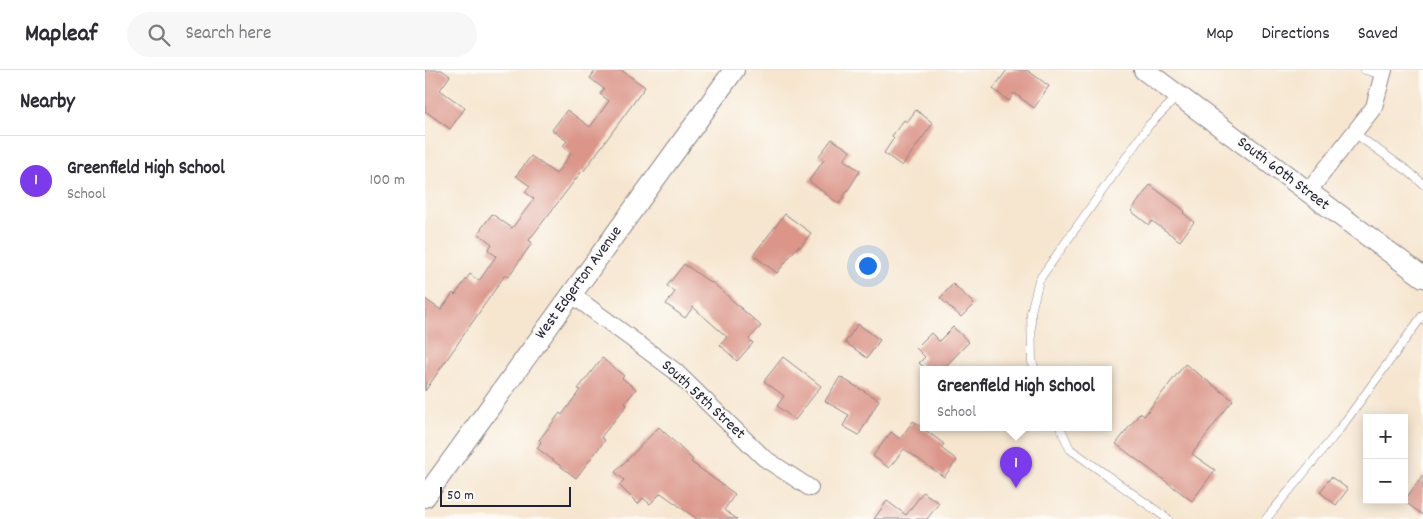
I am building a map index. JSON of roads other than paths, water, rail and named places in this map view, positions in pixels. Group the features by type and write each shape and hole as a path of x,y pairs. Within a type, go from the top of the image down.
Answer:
{"street":[{"name":"West Edgerton Avenue","path":"425,497 734,70"},
{"name":"South 60th Street","path":"1144,70 1423,277"},
{"path":"1308,192 1374,106 1384,73"},
{"name":"South 58th Street","path":"571,294 675,370 764,458 809,488"}],"lane":[{"path":"1365,70 1384,73"},
{"path":"1034,366 1032,362 1031,312 1039,280 1149,125 1179,96"},
{"path":"1354,133 1408,171 1423,184"},
{"path":"1266,519 1339,430 1423,315"},
{"path":"1062,431 1070,449 1167,519"}],"place":[{"name":"Greenfield High School","path":"1016,488"}]}
